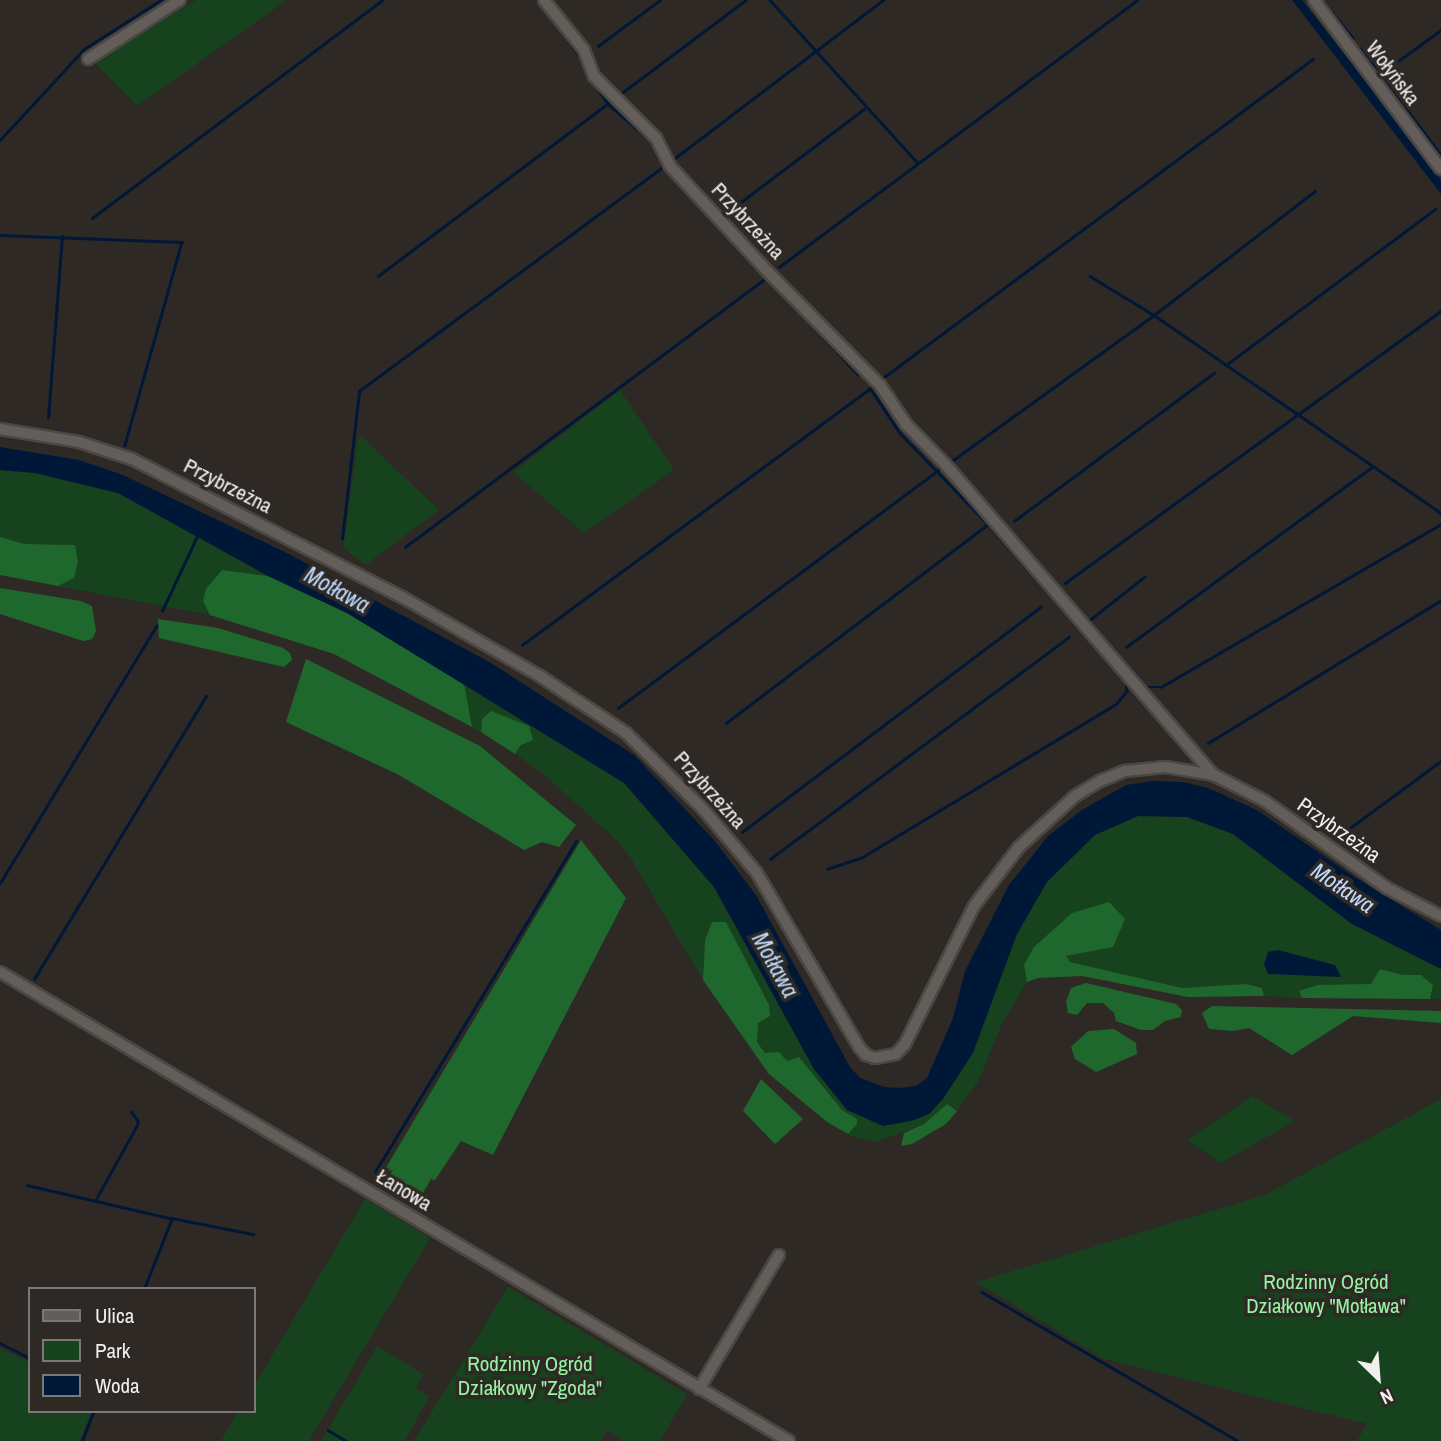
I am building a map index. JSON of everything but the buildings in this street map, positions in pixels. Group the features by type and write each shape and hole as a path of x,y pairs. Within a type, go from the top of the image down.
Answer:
{"street":[{"path":"88,59 180,0"},
{"name":"Przybrzeżna","path":"544,0 584,50 594,76 656,138 670,166 880,385 906,424 946,465 1214,775"},
{"name":"Wołyńska","path":"1314,0 1441,169"},
{"name":"Przybrzeżna","path":"0,429 79,442 132,459 402,597 540,676 626,733 704,810 757,873 866,1055 875,1058 896,1054 905,1044 974,906 1019,847 1075,796 1100,781 1125,771 1166,767 1214,775 1265,801 1387,888 1441,916"},
{"name":"Łanowa","path":"0,972 789,1441"},
{"path":"699,1389 779,1255"}],"green space":[{"path":"196,0 287,0 137,106 97,65 100,59"},
{"path":"620,390 674,470 584,533 513,472"},
{"path":"359,434 439,510 366,565 343,548"},
{"path":"0,470 35,473 118,493 268,576 221,570 203,601 210,615 58,586 74,578 75,545 23,544 0,537"},
{"path":"0,537 24,544 75,545 78,562 74,578 58,586 0,575"},
{"path":"222,570 268,576 347,613 464,683 472,727 334,654 210,615 203,601 206,589"},
{"path":"0,588 81,601 92,606 96,631 92,639 83,641 0,614"},
{"path":"158,619 218,628 283,648 290,653 292,660 284,667 159,638"},
{"path":"306,659 480,746 576,825 559,847 542,842 524,850 399,775 286,722"},
{"path":"464,683 624,783 714,887 814,1069 911,1121 929,1114 943,1099 1017,934 1047,881 1095,835 1138,816 1187,817 1233,834 1352,924 1441,969 1441,999 1430,999 1433,985 1421,975 1403,975 1380,969 1371,984 1300,991 1302,998 1264,996 1262,988 1246,984 1182,988 1070,962 1066,956 1113,947 1125,919 1024,965 1027,982 1002,1023 979,1080 957,1111 953,1107 924,1124 876,1142 851,1136 848,1134 857,1124 857,1119 842,1110 799,1058 787,1061 765,1053 757,1042 758,1023 712,922 705,939 703,980 629,855 612,836 541,772 515,754 521,745 482,719 481,732 472,727"},
{"path":"491,711 529,726 533,740 521,745 515,754 481,732 482,719"},
{"path":"581,840 626,898 493,1155 461,1141 435,1180 431,1179 417,1203 378,1181"},
{"path":"1109,902 1125,919 1113,947 1066,956 1070,962 1182,988 1246,984 1262,988 1264,996 1188,997 1082,976 1038,978 1027,982 1024,965 1034,947 1072,913"},
{"path":"712,922 726,922 769,1005 770,1016 758,1023 757,1042 765,1053 779,1052 787,1061 799,1057 842,1110 857,1119 857,1124 848,1134 827,1122 769,1074 703,980 705,940"},
{"path":"1380,969 1403,975 1421,975 1433,985 1430,999 1302,998 1299,991 1318,985 1371,984"},
{"path":"1086,983 1176,1004 1182,1010 1181,1017 1165,1021 1153,1030 1141,1030 1116,1021 1114,1013 1103,1003 1087,1003 1077,1015 1068,1013 1066,1002 1071,988"},
{"path":"1212,1006 1441,1011 1441,1023 1353,1016 1292,1055 1249,1028 1233,1031 1209,1029 1202,1013"},
{"path":"1114,1029 1136,1043 1137,1054 1096,1072 1075,1059 1071,1047 1088,1031"},
{"path":"761,1079 803,1119 775,1144 743,1111"},
{"path":"1252,1096 1295,1121 1221,1163 1187,1140"},
{"name":"Rodzinny Ogród Działkowy \"Motława\"","path":"1441,1099 1441,1441 1357,1441 1367,1424 1104,1359 976,1282 1265,1195"},
{"path":"947,1104 957,1111 946,1124 912,1144 901,1146 904,1133 924,1124"},
{"path":"365,1199 430,1238 309,1441 221,1441 237,1413 256,1413 256,1383"},
{"name":"Rodzinny Ogród Działkowy \"Zgoda\"","path":"508,1287 687,1394 660,1441 624,1441 607,1430 600,1441 414,1441"},
{"path":"377,1346 423,1374 416,1388 429,1396 405,1441 321,1441"},
{"path":"0,1348 28,1362 28,1413 91,1413 79,1441 0,1441"}],"water":[{"path":"1292,0 1302,0 1413,142 1441,180 1441,194"},
{"name":"Motława","path":"0,447 79,460 123,475 289,554 491,663 634,755 714,840 756,895 850,1067 860,1078 885,1087 899,1088 916,1086 927,1078 953,1018 965,971 1009,885 1048,836 1082,810 1126,785 1153,781 1183,782 1208,788 1257,810 1353,876 1441,930 1441,969 1352,924 1233,834 1187,817 1138,816 1095,835 1047,882 1017,934 973,1053 943,1099 929,1114 911,1121 883,1126 847,1110 814,1069 714,887 624,783 347,613 268,576 118,493 35,473 0,470"},
{"path":"1278,950 1335,965 1341,977 1268,974 1264,964 1268,952"}],"waterway":[{"path":"0,140 84,49 161,0"},
{"path":"92,218 382,0"},
{"path":"598,46 660,0"},
{"path":"378,276 746,0"},
{"path":"770,0 918,163"},
{"path":"671,161 883,0"},
{"path":"779,267 1137,0"},
{"path":"1322,0 1353,38"},
{"path":"553,20 582,59"},
{"path":"1360,48 1380,74 1441,30"},
{"path":"884,377 1313,59"},
{"path":"1380,74 1441,155"},
{"path":"595,84 608,104 651,141 664,166"},
{"path":"725,214 864,109"},
{"path":"342,539 359,391 666,165"},
{"path":"953,460 1154,315 1315,191"},
{"path":"687,192 858,374"},
{"path":"1226,365 1435,209"},
{"path":"0,235 182,242 125,445"},
{"path":"48,418 62,237"},
{"path":"1090,276 1154,315 1441,513"},
{"path":"405,547 766,278"},
{"path":"1065,583 1441,311"},
{"path":"1014,521 1214,373"},
{"path":"522,645 870,388 900,433 988,524 1126,682 1127,691 1117,704 862,858 828,869"},
{"path":"1126,647 1373,466"},
{"path":"618,708 939,470"},
{"path":"726,723 988,524"},
{"path":"1145,577 1089,621 1145,687 1161,687 1441,524"},
{"path":"162,611 198,534"},
{"path":"1208,743 1441,600"},
{"path":"742,832 1041,607"},
{"path":"0,883 156,626"},
{"path":"770,859 1069,637"},
{"path":"34,979 206,696"},
{"path":"1343,833 1441,761"},
{"path":"375,1172 576,841"},
{"path":"96,1199 136,1127 138,1122 131,1112"},
{"path":"27,1185 170,1218"},
{"path":"145,1287 172,1218 253,1234"},
{"path":"982,1292 1238,1441"},
{"path":"0,1343 28,1357"},
{"path":"82,1441 93,1413"},
{"path":"328,1430 346,1441"}]}
